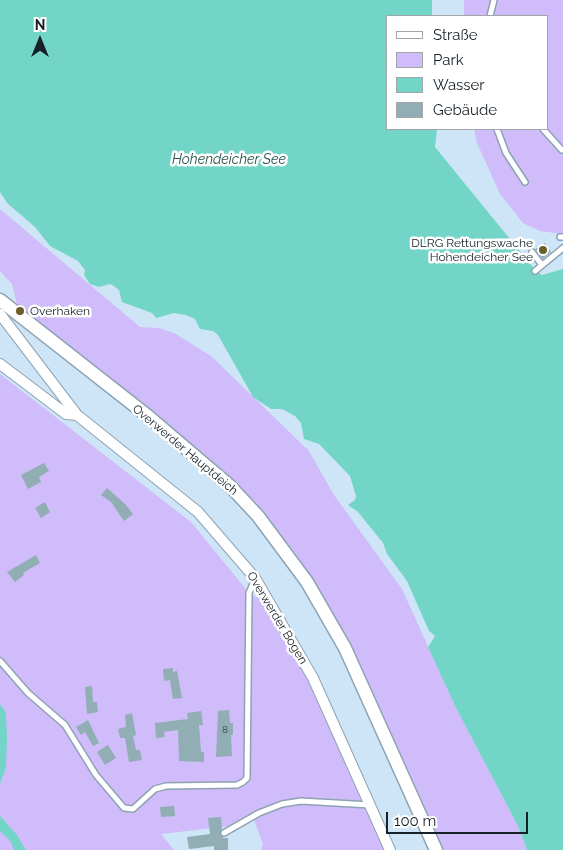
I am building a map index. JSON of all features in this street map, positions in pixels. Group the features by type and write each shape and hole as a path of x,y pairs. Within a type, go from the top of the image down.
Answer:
{"street":[{"name":"Overwerder Hauptdeich","path":"0,300 184,447 230,486 263,522 307,582 345,648 436,850"},
{"name":"Overwerder Bogen","path":"0,314 77,415 198,512 255,578 313,678 390,850"},
{"name":"Overwerder Bogen","path":"0,364 66,414 77,415"}],"lane":[{"path":"490,15 494,0"},
{"path":"497,130 506,154 525,182"},
{"path":"544,130 562,150"},
{"path":"535,270 563,248"},
{"path":"532,252 542,265"},
{"path":"0,661 28,692 65,725 96,776 124,808 133,809 155,789 166,786 237,785 244,782 247,778 249,593 255,578"},
{"path":"224,833 259,813 282,804 301,801 338,805 370,805"}],"green space":[{"path":"464,0 563,0 563,234 540,231 523,223 500,194 477,143 474,130 548,130 548,15 464,15"},
{"path":"0,209 140,327 159,328 174,333 211,356 309,451 334,495 402,589 456,708 518,826 527,850 441,850 320,593 295,553 271,524 18,308 12,284 0,271"},
{"path":"0,374 191,522 249,593 256,597 261,595 309,680 386,850 261,850 263,844 252,815 231,826 161,834 174,850 0,850"}],"water":[{"name":"Hohendeicher See","path":"0,0 432,0 432,15 386,15 386,130 437,130 435,147 536,271 542,275 563,269 563,850 527,850 518,826 456,708 428,647 435,636 429,631 407,581 387,554 383,543 358,512 348,505 355,500 356,496 350,476 319,444 304,439 301,423 295,416 282,409 271,409 253,397 218,335 213,331 200,329 195,319 186,315 174,313 156,318 152,313 122,302 119,290 110,284 99,287 90,284 84,275 85,270 78,261 50,246 35,227 7,203 0,192"},
{"path":"0,704 6,713 7,739 6,767 0,784"},
{"path":"0,816 17,835 26,850 14,850 11,842 0,831"}],"building":[{"name":"DLRG Rettungswache Hohendeicher See","path":"545,243 551,252 543,259 535,249"},
{"path":"44,463 49,471 39,477 41,482 28,489 21,475"},
{"path":"107,488 133,514 124,521 111,502 101,495"},
{"path":"45,502 50,512 41,518 35,508"},
{"path":"36,555 40,563 23,573 24,575 15,582 7,572"},
{"path":"173,668 173,672 177,671 182,698 173,699 170,680 164,681 163,669"},
{"path":"92,686 93,702 97,702 98,712 87,714 85,687"},
{"path":"229,710 230,723 233,723 233,735 231,735 232,756 216,757 218,711"},
{"path":"201,711 203,725 199,725 201,752 204,752 204,762 179,761 178,730 164,732 165,737 156,738 155,723 188,719 187,713"},
{"path":"132,713 136,735 133,736 136,750 140,750 142,760 129,762 125,738 120,738 118,729 126,727 125,715"},
{"path":"88,720 99,743 93,746 85,732 81,735 76,727"},
{"path":"108,745 116,758 105,765 97,752"},
{"path":"174,806 175,816 161,817 160,807"},
{"path":"221,817 222,829 220,833 223,838 228,838 228,850 214,850 214,846 189,849 187,837 210,834 208,818"}],"place":[{"name":"DLRG Rettungswache Hohendeicher See","path":"543,250"},
{"name":"Overhaken","path":"20,311"}]}
